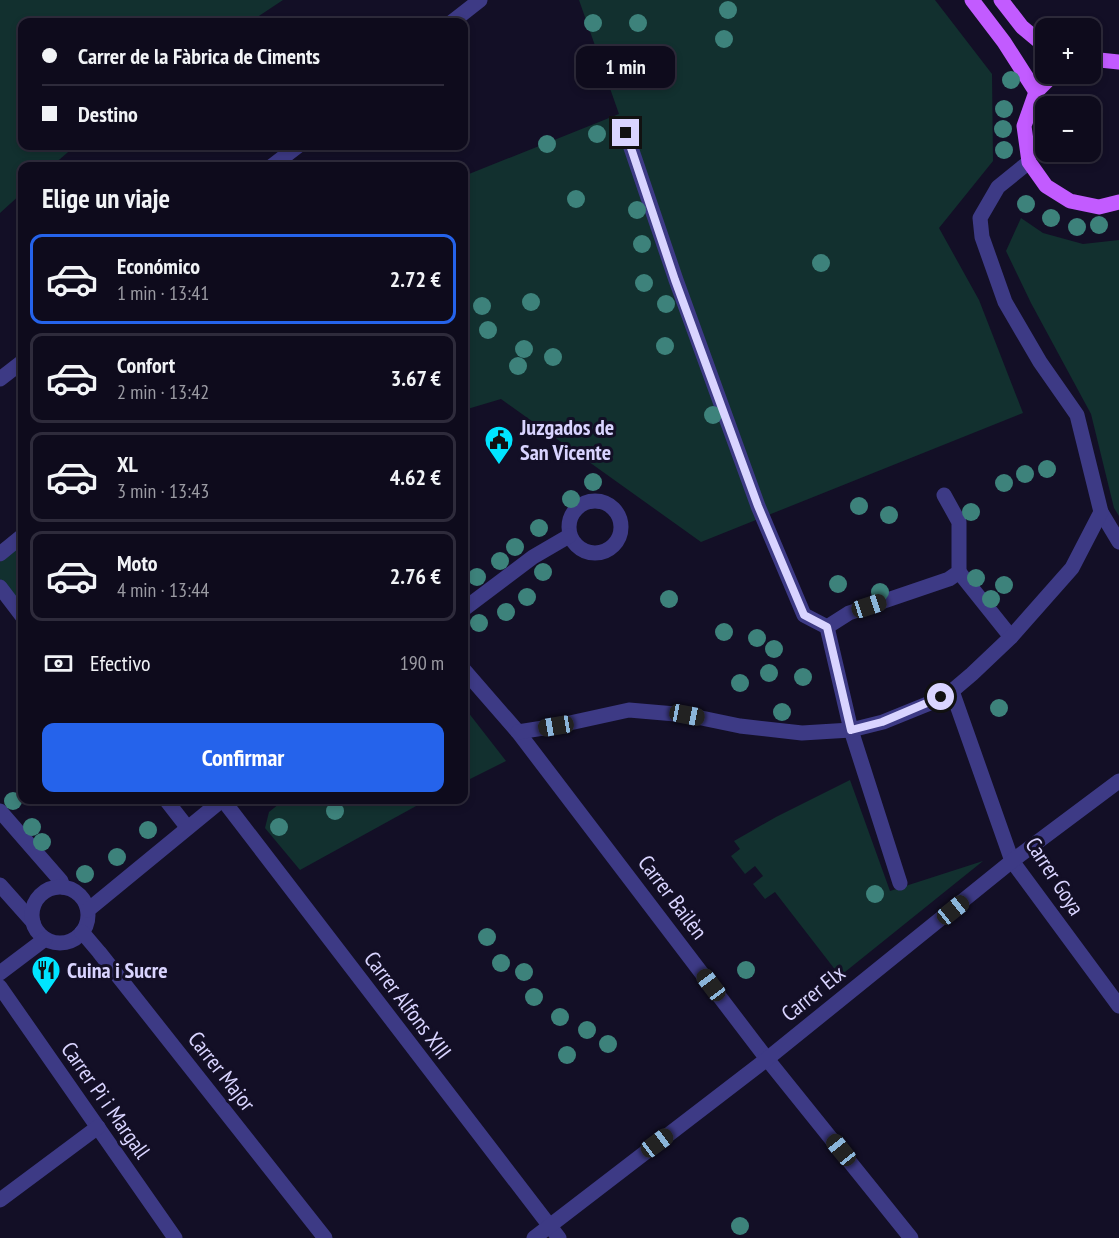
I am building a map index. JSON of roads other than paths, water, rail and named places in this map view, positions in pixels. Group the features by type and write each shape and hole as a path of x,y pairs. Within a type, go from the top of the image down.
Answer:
{"main road":[{"path":"972,0 1004,42 1036,92"},
{"path":"1001,0 1022,27 1035,38"},
{"path":"1101,60 1119,62"},
{"path":"1044,84 1036,92 1024,126 1029,162 1046,186 1070,201 1100,207 1119,202"}],"street":[{"path":"457,18 480,0"},
{"path":"626,133 675,280 758,506 804,615 827,627 851,730 900,883"},
{"path":"277,162 293,150"},
{"path":"1029,162 998,187 980,218 982,237 1005,302 1040,362 1077,415 1101,512 1119,542"},
{"path":"0,379 18,365"},
{"path":"944,495 959,522 959,572 1011,636"},
{"path":"518,732 629,710 687,715 740,726 802,733 851,730 882,722 930,703 952,691 972,674 1011,636 1072,568 1101,512"},
{"path":"468,606 533,557 569,536"},
{"path":"0,554 18,539"},
{"path":"827,627 849,613 949,579 959,572"},
{"path":"0,587 18,611"},
{"name":"Carrer Bailèn","path":"468,675 518,732 767,1059 911,1238"},
{"name":"Carrer Goya","path":"952,691 1012,861 1119,1006"},
{"name":"Carrer Elx","path":"534,1238 554,1232 1012,861 1119,781"},
{"path":"169,804 187,827"},
{"path":"88,910 217,804"},
{"name":"Carrer Alfons XIII","path":"225,804 554,1232"},
{"path":"0,811 61,881 63,887"},
{"path":"0,885 33,922 38,933 45,939 57,943 67,942 82,932 88,910 82,897 71,889 51,888 37,899 32,911 33,922"},
{"name":"Carrer Major","path":"82,932 325,1238"},
{"path":"0,973 45,939"},
{"name":"Carrer Pi i Margall","path":"0,987 176,1238"},
{"path":"0,1200 98,1127"}],"place":[{"name":"Juzgados de San Vicente","path":"499,466"},
{"name":"Cuina i Sucre","path":"46,996"}]}
